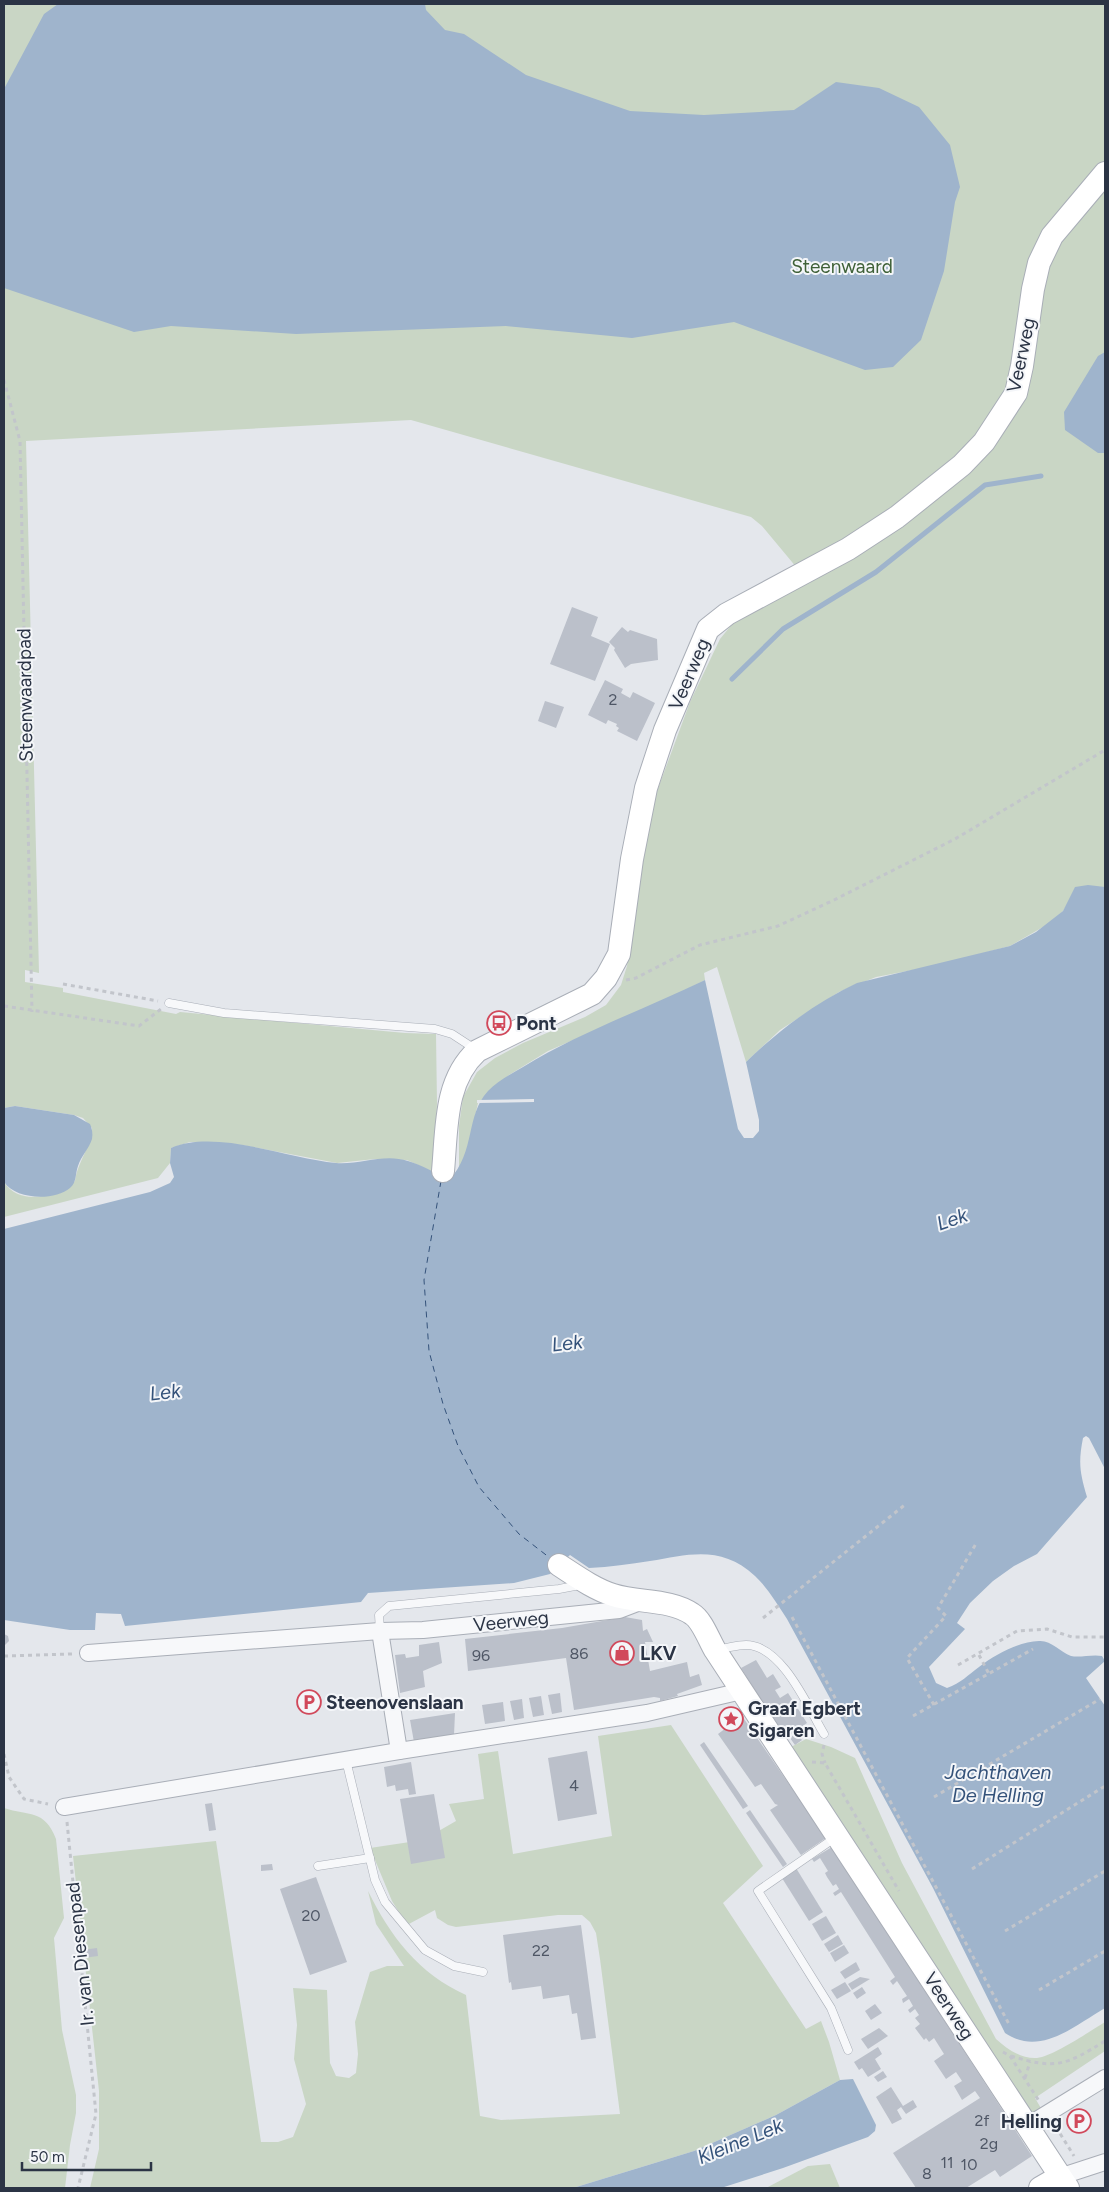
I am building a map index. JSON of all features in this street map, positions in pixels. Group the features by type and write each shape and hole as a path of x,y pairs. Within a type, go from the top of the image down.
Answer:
{"street":[{"name":"Veerweg","path":"443,1171 452,1090 465,1061 477,1050 574,1005 592,994 606,978 619,954 632,859 646,788 665,730 708,629 727,614 848,549 898,517 962,465 984,442 1016,393 1039,263 1052,236 1105,173"},
{"name":"Veerweg","path":"559,1565 587,1583 612,1595 640,1602 670,1605 694,1614 715,1650 1027,2126 1069,2178"},
{"name":"Veerweg","path":"380,1631 423,1630 619,1610 640,1602"},
{"path":"88,1654 380,1631 399,1751"},
{"path":"64,1807 399,1751 647,1713 742,1691"},
{"path":"1027,2126 1105,2078"},
{"path":"1040,2188 1105,2162"}],"lane":[{"path":"169,1003 233,1014 436,1029 452,1034 477,1050"},
{"path":"380,1631 379,1615 388,1606 558,1589 587,1583"},
{"path":"715,1650 747,1645 770,1654 786,1670 824,1734"},
{"path":"346,1760 375,1880 385,1902 425,1950 454,1966 483,1972"},
{"path":"838,1836 758,1891 832,2008 848,2050"},
{"path":"318,1866 370,1858"}],"path":[{"name":"Steenwaardpad","path":"4,380 20,440 32,1012"},
{"path":"606,978 618,981 636,978 700,945 778,926 956,839 1105,750"},
{"path":"63,984 169,1003"},
{"path":"4,1006 32,1012 139,1026 169,1003"},
{"path":"763,1618 906,1504"},
{"path":"934,1704 907,1658 946,1616 938,1608 977,1542"},
{"path":"792,1617 1010,2026"},
{"path":"958,1665 1017,1630 1047,1629 1072,1638 1105,1637"},
{"path":"913,1716 1033,1649"},
{"path":"4,1656 88,1654"},
{"path":"979,1655 989,1674"},
{"path":"934,1797 1100,1699"},
{"path":"824,1745 822,1754 825,1763"},
{"path":"4,1754 9,1777 24,1799 64,1807"},
{"path":"972,1868 1105,1786"},
{"name":"Ir. van Diesenpad","path":"64,1807 67,1818 96,2114 78,2188"},
{"path":"1005,1931 1105,1871"},
{"path":"1040,1990 1105,1951"},
{"path":"1010,2056 1049,2065 1066,2062 1105,2041"},
{"path":"1024,2078 1030,2062"},
{"path":"1047,2115 1078,2162 1069,2178"}],"green space":[{"name":"Steenwaard","path":"4,4 1105,4 1105,887 1070,900 1063,911 1050,923 1010,946 934,966 876,977 839,992 780,1030 746,1062 717,967 704,973 705,980 668,999 548,1051 509,1075 478,1103 467,1153 459,1168 459,1126 463,1097 477,1072 495,1058 523,1043 585,1017 606,1005 621,985 627,966 642,864 656,794 690,702 720,639 733,623 797,568 762,526 751,517 411,420 26,441 39,973 25,970 25,982 63,988 63,992 176,1014 180,1012 405,1033 436,1034 437,1104 433,1172 407,1160 375,1159 337,1163 242,1145 190,1142 171,1148 170,1163 158,1178 4,1217 4,1182 11,1190 28,1197 58,1191 75,1181 92,1128 83,1118 74,1115 15,1106 4,1108"},
{"path":"671,1725 763,1866 723,1903 806,2029 821,2021 840,2080 776,2115 694,2151 573,2188 90,2188 99,2149 99,2091 73,1856 216,1841 261,2142 278,2142 293,2137 306,2104 294,2059 297,2025 293,1988 327,1990 330,2063 336,2076 349,2078 356,2073 358,2054 355,2022 370,1972 387,1966 404,1966 376,1924 368,1891 396,1938 420,1965 449,1986 466,1995 480,2116 501,2120 620,2114 596,1933 590,1922 582,1915 558,1915 456,1927 448,1925 437,1918 435,1910 407,1925 392,1901 370,1848 423,1840 456,1821 449,1804 484,1799 478,1754 498,1751 513,1854 612,1836 598,1736"},
{"path":"806,1739 831,1747 855,1758 902,1863 996,2039 1015,2053 1025,2057 1037,2058 1053,2053 1105,2022 1105,2051 1035,2098 1042,2110 1037,2114 1027,2112 791,1747"},
{"path":"4,1808 41,1818 52,1829 56,1839 64,1918 54,1938 62,2030 76,2095 76,2113 65,2188 4,2188"},
{"path":"830,2164 840,2188 766,2188 808,2166"}],"water":[{"path":"58,4 425,4 426,10 445,30 464,34 526,75 630,111 704,115 794,110 836,82 879,88 919,107 950,145 960,187 955,202 944,271 921,340 893,367 865,370 734,322 632,338 506,326 296,334 171,326 134,332 4,288 4,89 44,14"},
{"path":"1105,352 1105,453 1098,453 1065,430 1064,412 1098,356"},
{"path":"1088,885 1105,887 1105,1469 1089,1438 1086,1436 1083,1438 1080,1461 1087,1497 1037,1554 1014,1566 993,1581 970,1603 957,1623 965,1629 929,1667 936,1683 947,1688 1000,1653 1015,1646 1039,1641 1048,1642 1071,1656 1102,1656 1105,1661 1086,1678 1105,1706 1105,2008 1069,2030 1044,2040 1031,2042 1018,2040 1005,2033 933,1888 787,1619 760,1581 743,1566 730,1560 718,1556 692,1554 589,1568 570,1555 550,1574 514,1583 368,1593 361,1602 125,1626 121,1614 96,1613 95,1630 70,1630 4,1620 4,1229 150,1192 170,1183 174,1177 170,1163 171,1148 189,1143 230,1143 336,1163 390,1158 399,1159 429,1169 449,1180 463,1158 481,1101 496,1084 567,1043 705,980 738,1129 744,1138 753,1138 759,1131 759,1120 746,1062 785,1028 812,1008 857,983 1010,946 1036,932 1063,911 1075,887"},
{"path":"15,1106 74,1115 90,1124 92,1129 91,1143 79,1162 76,1178 70,1188 55,1195 36,1197 17,1192 4,1182 4,1108"},
{"name":"Kleine Lek","path":"853,2079 876,2125 875,2131 868,2137 721,2188 573,2188 694,2151 776,2115 840,2080"}],"pier":[{"path":"534,1099 534,1102 477,1103 477,1100"}],"building":[{"path":"572,607 598,617 591,636 610,644 595,681 550,664"},
{"path":"622,627 628,632 630,630 657,639 658,660 631,664 625,668 614,650 615,648 609,642"},
{"path":"605,680 623,689 621,693 630,698 633,692 655,703 637,741 617,731 619,728 616,726 617,724 608,720 606,724 588,715"},
{"path":"545,701 564,707 556,728 538,721"},
{"path":"625,1617 642,1620 643,1631 647,1629 653,1642 645,1642 650,1671 687,1662 690,1677 699,1674 702,1685 677,1694 678,1696 660,1701 660,1698 654,1697 574,1710 566,1658 468,1671 465,1639 562,1628"},
{"path":"4,1634 8,1636 9,1641 4,1646"},
{"path":"439,1642 442,1663 423,1671 425,1687 400,1693 395,1655 405,1654 406,1658 419,1656 419,1645"},
{"path":"756,1660 767,1678 773,1674 781,1687 775,1690 780,1698 788,1693 807,1723 795,1731 802,1740 795,1745 790,1738 794,1735 793,1733 785,1738 741,1668"},
{"path":"560,1693 562,1712 552,1714 548,1695"},
{"path":"541,1696 544,1715 533,1717 529,1698"},
{"path":"522,1699 524,1718 514,1720 510,1701"},
{"path":"503,1702 505,1721 485,1724 482,1705"},
{"path":"455,1713 454,1735 414,1742 410,1720"},
{"path":"742,1716 826,1838 801,1855 770,1810 778,1805 775,1804 761,1784 755,1787 718,1734"},
{"path":"704,1742 748,1806 743,1809 700,1745"},
{"path":"587,1751 597,1814 558,1821 548,1758"},
{"path":"411,1762 416,1794 409,1795 408,1789 396,1791 395,1785 387,1787 384,1767"},
{"path":"434,1794 445,1858 411,1864 400,1799"},
{"path":"212,1803 216,1830 209,1831 205,1804"},
{"path":"750,1810 787,1864 783,1867 746,1813"},
{"path":"832,1847 1032,2156 1000,2177 995,2170 966,2188 916,2188 893,2153 980,2098 975,2091 962,2100 954,2086 962,2081 956,2072 946,2079 934,2061 944,2054 934,2038 929,2042 926,2038 924,2040 915,2028 920,2024 915,2018 919,2015 915,2009 910,2013 908,2010 913,2006 909,1999 903,2003 902,1999 907,1996 897,1981 893,1985 890,1981 895,1977 841,1892 835,1896 833,1893 839,1889 836,1884 833,1886 827,1877 825,1873 828,1871 820,1858 814,1862 812,1859"},
{"path":"272,1864 273,1870 261,1871 261,1865"},
{"path":"796,1868 823,1912 809,1921 782,1878"},
{"path":"316,1877 347,1962 310,1975 280,1889"},
{"path":"826,1916 836,1933 822,1941 812,1924"},
{"path":"581,1925 596,2038 581,2040 577,2013 572,2014 569,1995 543,1999 541,1986 512,1990 511,1982 509,1983 503,1935"},
{"path":"838,1935 843,1944 829,1952 824,1944"},
{"path":"844,1945 849,1953 835,1962 830,1953"},
{"path":"97,1948 98,1956 83,1958 82,1950"},
{"path":"856,1962 860,1970 845,1979 840,1972"},
{"path":"860,1977 870,1979 852,1990 848,1984"},
{"path":"845,1982 851,1991 837,1999 831,1990"},
{"path":"862,1987 866,1993 857,1999 853,1993"},
{"path":"875,2004 882,2013 871,2020 865,2011"},
{"path":"879,2028 888,2036 868,2049 861,2039"},
{"path":"878,2047 882,2054 875,2059 881,2069 868,2077 862,2068 859,2070 854,2062"},
{"path":"883,2071 887,2077 878,2082 874,2077"},
{"path":"891,2087 903,2106 913,2100 917,2107 906,2114 901,2107 897,2110 902,2119 892,2124 876,2097"}],"waterway":[{"path":"732,679 783,629 876,572 985,485 1041,476"}],"ferry route":[{"path":"441,1181 424,1280 429,1351 443,1404 458,1446 479,1487 519,1534 550,1558"}],"place":[{"name":"Pont","path":"499,1023"},
{"name":"LKV","path":"622,1653"},
{"name":"Steenovenslaan","path":"309,1702"},
{"name":"Graaf Egbert Sigaren","path":"731,1719"},
{"name":"Helling","path":"1079,2121"}],"water label":[{"name":"Lek","path":"952,1219"},
{"name":"Lek","path":"567,1343"},
{"name":"Lek","path":"165,1392"},
{"name":"Jachthaven De Helling","path":"998,1784"}]}
